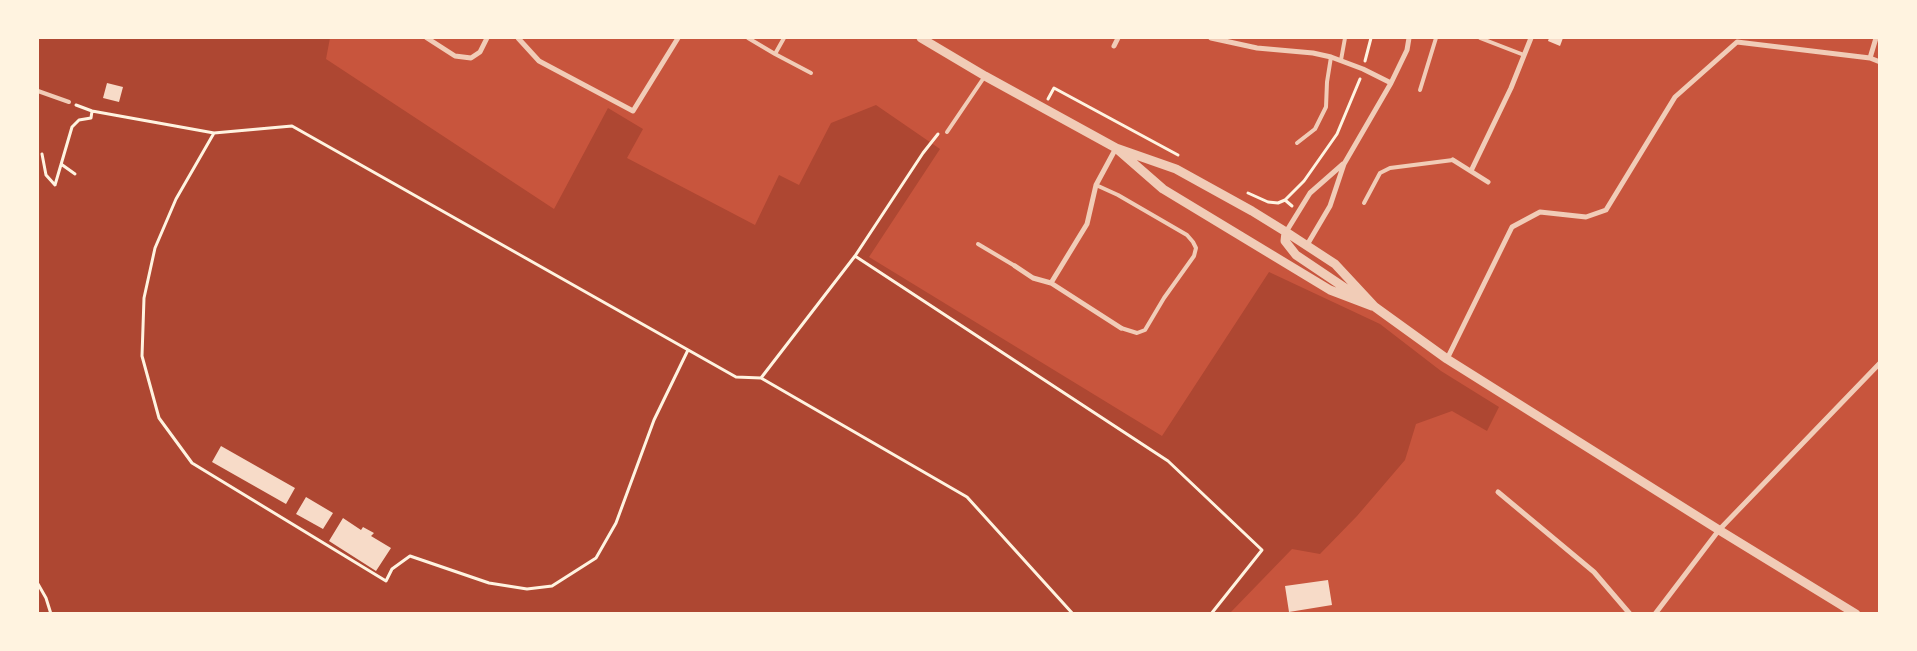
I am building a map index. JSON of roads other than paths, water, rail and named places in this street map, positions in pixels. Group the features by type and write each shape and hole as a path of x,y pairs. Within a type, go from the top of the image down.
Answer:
{"street":[{"path":"427,38 455,56 471,58 480,52 487,38"},
{"path":"518,38 539,61 633,111 678,38"},
{"path":"921,38 985,76 1116,148 1176,169 1286,232 1335,264 1375,307"},
{"path":"1114,46 1118,38"},
{"path":"1211,38 1257,48 1313,53 1331,57 1363,69 1391,83"},
{"path":"1281,261 1296,255 1307,245 1330,206 1344,164 1391,83 1406,50 1409,38"},
{"path":"1471,171 1525,56 1531,38"},
{"path":"1870,58 1876,38"},
{"path":"1447,358 1512,227 1540,212 1586,217 1606,210 1675,97 1737,42 1870,58 1880,62"},
{"path":"1051,283 1087,224 1096,185 1116,148"},
{"path":"1116,148 1163,189 1330,290 1375,307"},
{"path":"1453,160 1488,182"},
{"path":"1344,164 1310,193 1286,232 1285,241 1296,255 1375,307 1447,358 1856,614"},
{"path":"1015,266 1033,278 1051,283 1121,328"},
{"path":"1655,614 1719,530 1880,363"},
{"path":"1498,492 1594,572 1630,614"}],"lane":[{"path":"748,38 811,73"},
{"path":"775,54 784,38"},
{"path":"1341,60 1345,38"},
{"path":"1420,90 1436,38"},
{"path":"1480,38 1525,56"},
{"path":"1297,143 1315,129 1326,107 1331,57"},
{"path":"947,132 985,76"},
{"path":"38,90 68,102"},
{"path":"1364,203 1380,173 1390,168 1453,160"},
{"path":"1096,185 1118,195 1187,235 1194,242 1196,248 1194,256 1164,298 1145,330 1137,333 1121,328"},
{"path":"978,244 1015,266"}]}
